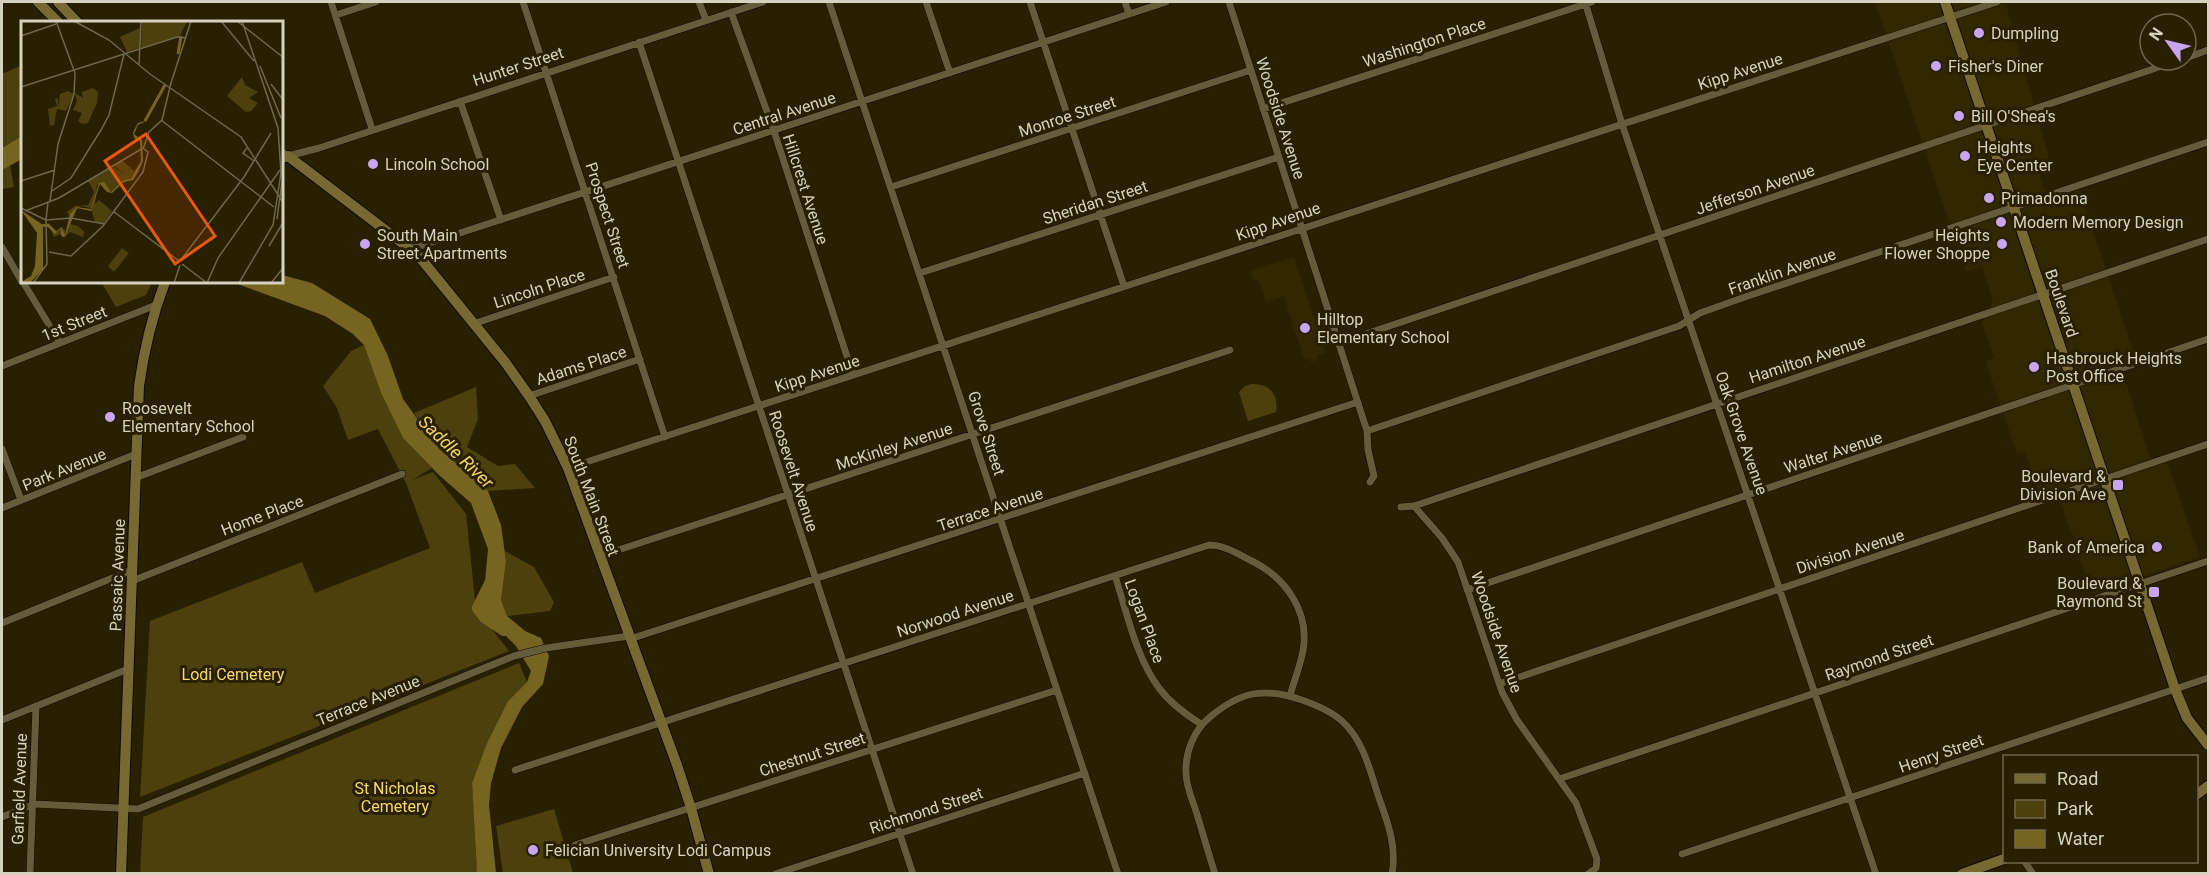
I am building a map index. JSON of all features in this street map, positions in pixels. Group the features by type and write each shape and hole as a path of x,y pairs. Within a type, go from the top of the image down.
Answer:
{"street":[{"path":"38,2 57,21"},
{"path":"58,2 76,21"},
{"path":"331,2 372,129"},
{"path":"336,15 376,2"},
{"name":"Prospect Street","path":"523,2 665,436"},
{"path":"699,2 706,21"},
{"name":"Hunter Street","path":"284,155 460,101 763,2"},
{"name":"Grove Street","path":"829,2 1118,873"},
{"path":"926,2 950,73"},
{"path":"1030,2 1124,286"},
{"path":"1125,2 1129,14"},
{"name":"Central Avenue","path":"411,249 1166,2"},
{"name":"Woodside Avenue","path":"1229,2 1367,431 1368,450 1374,476 1370,482"},
{"name":"Washington Place","path":"1263,109 1587,2"},
{"name":"Oak Grove Avenue","path":"1587,2 1622,124 1876,873"},
{"name":"Boulevard","path":"1945,2 2175,689 2187,718 2208,744"},
{"name":"Kipp Avenue","path":"568,468 1997,2"},
{"name":"Hillcrest Avenue","path":"731,12 774,131 853,375"},
{"name":"Roosevelt Avenue","path":"639,42 913,873"},
{"name":"Monroe Street","path":"891,187 1251,70"},
{"name":"Jefferson Avenue","path":"1339,343 2144,72"},
{"path":"460,101 501,220"},
{"name":"Franklin Avenue","path":"1367,431 1679,326 1689,319 1745,297 2208,142"},
{"name":"South Main Street","path":"284,155 418,255 530,396 545,421 568,468 630,638 691,808 709,873"},
{"name":"Sheridan Street","path":"920,273 1279,157"},
{"name":"Hamilton Avenue","path":"1414,506 2208,239"},
{"path":"2,247 21,279"},
{"name":"Lincoln Place","path":"473,324 614,277"},
{"path":"24,284 60,343"},
{"name":"Passaic Avenue","path":"121,873 141,369 156,305 164,284"},
{"name":"1st Street","path":"2,366 156,305"},
{"name":"Walter Avenue","path":"1467,590 2208,339"},
{"name":"McKinley Avenue","path":"600,556 1230,350"},
{"name":"Adams Place","path":"530,396 640,359"},
{"name":"Terrace Avenue","path":"32,804 138,809 513,656 546,648 630,638 816,580 1358,402"},
{"path":"135,478 243,437"},
{"name":"Division Avenue","path":"1499,684 2208,444"},
{"path":"2,449 21,500"},
{"name":"Park Avenue","path":"2,508 136,454"},
{"name":"Home Place","path":"2,623 402,474"},
{"path":"1401,507 1414,506"},
{"name":"Woodside Avenue","path":"1414,506 1458,562 1499,684 1517,720 1580,810 1597,859 1596,868 1588,873"},
{"name":"Norwood Avenue","path":"515,770 1209,545 1232,551 1274,574 1292,595 1303,626 1303,651 1290,696"},
{"name":"Raymond Street","path":"1559,779 2208,561"},
{"name":"Logan Place","path":"1115,576 1150,676 1170,701 1201,724"},
{"path":"2,720 128,669"},
{"name":"Henry Street","path":"1682,854 2208,678"},
{"name":"Chestnut Street","path":"575,845 1057,690"},
{"path":"1215,873 1187,782 1186,772 1190,748 1201,724 1223,705 1244,695 1268,692 1290,696 1334,715 1356,736 1390,831 1393,851 1392,873"},
{"name":"Garfield Avenue","path":"30,873 36,706"},
{"name":"Richmond Street","path":"775,873 1085,773"},
{"path":"2,817 32,804"},
{"path":"1962,873 2003,859"}],"shaded area":[{"path":"1875,2 2005,2 2051,165 2038,169 2044,190 2079,190 2136,359 2123,374 2146,445 2150,457 2168,464 2200,557 2092,594 2076,548 2078,546 2060,501 2038,490 2025,451 2017,454 1986,362 1994,358 1982,323 1993,301 1982,267 1966,272"},
{"name":"Hilltop Elementary School","path":"1294,257 1325,353 1317,355 1318,360 1310,362 1309,358 1304,359 1284,297 1266,302 1258,279 1253,281 1250,271"}],"green space":[{"path":"21,65 21,137 2,148 2,74"},
{"path":"10,165 14,187 2,189 2,170"},
{"path":"102,284 151,284 146,295 116,307"},
{"name":"Lodi Cemetery","path":"364,345 381,393 403,438 432,468 412,480 433,472 466,514 476,609 509,651 140,797 150,621 302,562 315,593 430,548 406,483 378,429 348,440 337,408 323,386 351,351"},
{"path":"1251,384 1263,385 1271,391 1276,400 1276,412 1248,421 1239,392"},
{"path":"476,387 478,419 467,447 498,466 515,464 535,488 488,491 439,449 414,413"},
{"path":"505,551 534,567 554,602 550,611 507,616 501,600 506,561"},
{"name":"St Nicholas Cemetery","path":"519,663 527,682 508,701 487,743 472,783 477,873 140,874 143,817"},
{"name":"Felician University Lodi Campus","path":"554,809 573,873 503,873 496,826"}],"water":[{"path":"21,137 21,160 2,170 2,148"},
{"name":"Saddle River","path":"284,276 312,283 370,319 388,356 403,399 439,449 488,491 501,525 506,561 501,600 507,616 525,631 541,638 549,656 543,684 522,707 501,748 491,783 489,805 496,873 477,873 472,783 487,743 508,701 527,682 531,671 516,646 488,618 483,603 488,549 471,503 439,475 403,438 381,393 364,345 353,334 325,316 237,284 284,284"}],"waterway":[{"name":"Saddle River","path":"492,582 479,608 486,617 504,629"}],"place":[{"name":"Dumpling","path":"1979,33"},
{"name":"Fisher's Diner","path":"1936,66"},
{"name":"Bill O'Shea's","path":"1959,116"},
{"name":"Heights Eye Center","path":"1965,156"},
{"name":"Lincoln School","path":"373,164"},
{"name":"Primadonna","path":"1989,198"},
{"name":"Modern Memory Design","path":"2001,222"},
{"name":"South Main Street Apartments","path":"365,244"},
{"name":"Heights Flower Shoppe","path":"2002,244"},
{"name":"Hilltop Elementary School","path":"1305,328"},
{"name":"Hasbrouck Heights Post Office","path":"2034,367"},
{"name":"Roosevelt Elementary School","path":"110,417"},
{"name":"Boulevard & Division Ave","path":"2118,485"},
{"name":"Bank of America","path":"2157,547"},
{"name":"Boulevard & Raymond St","path":"2154,592"},
{"name":"Felician University Lodi Campus","path":"533,850"}]}
